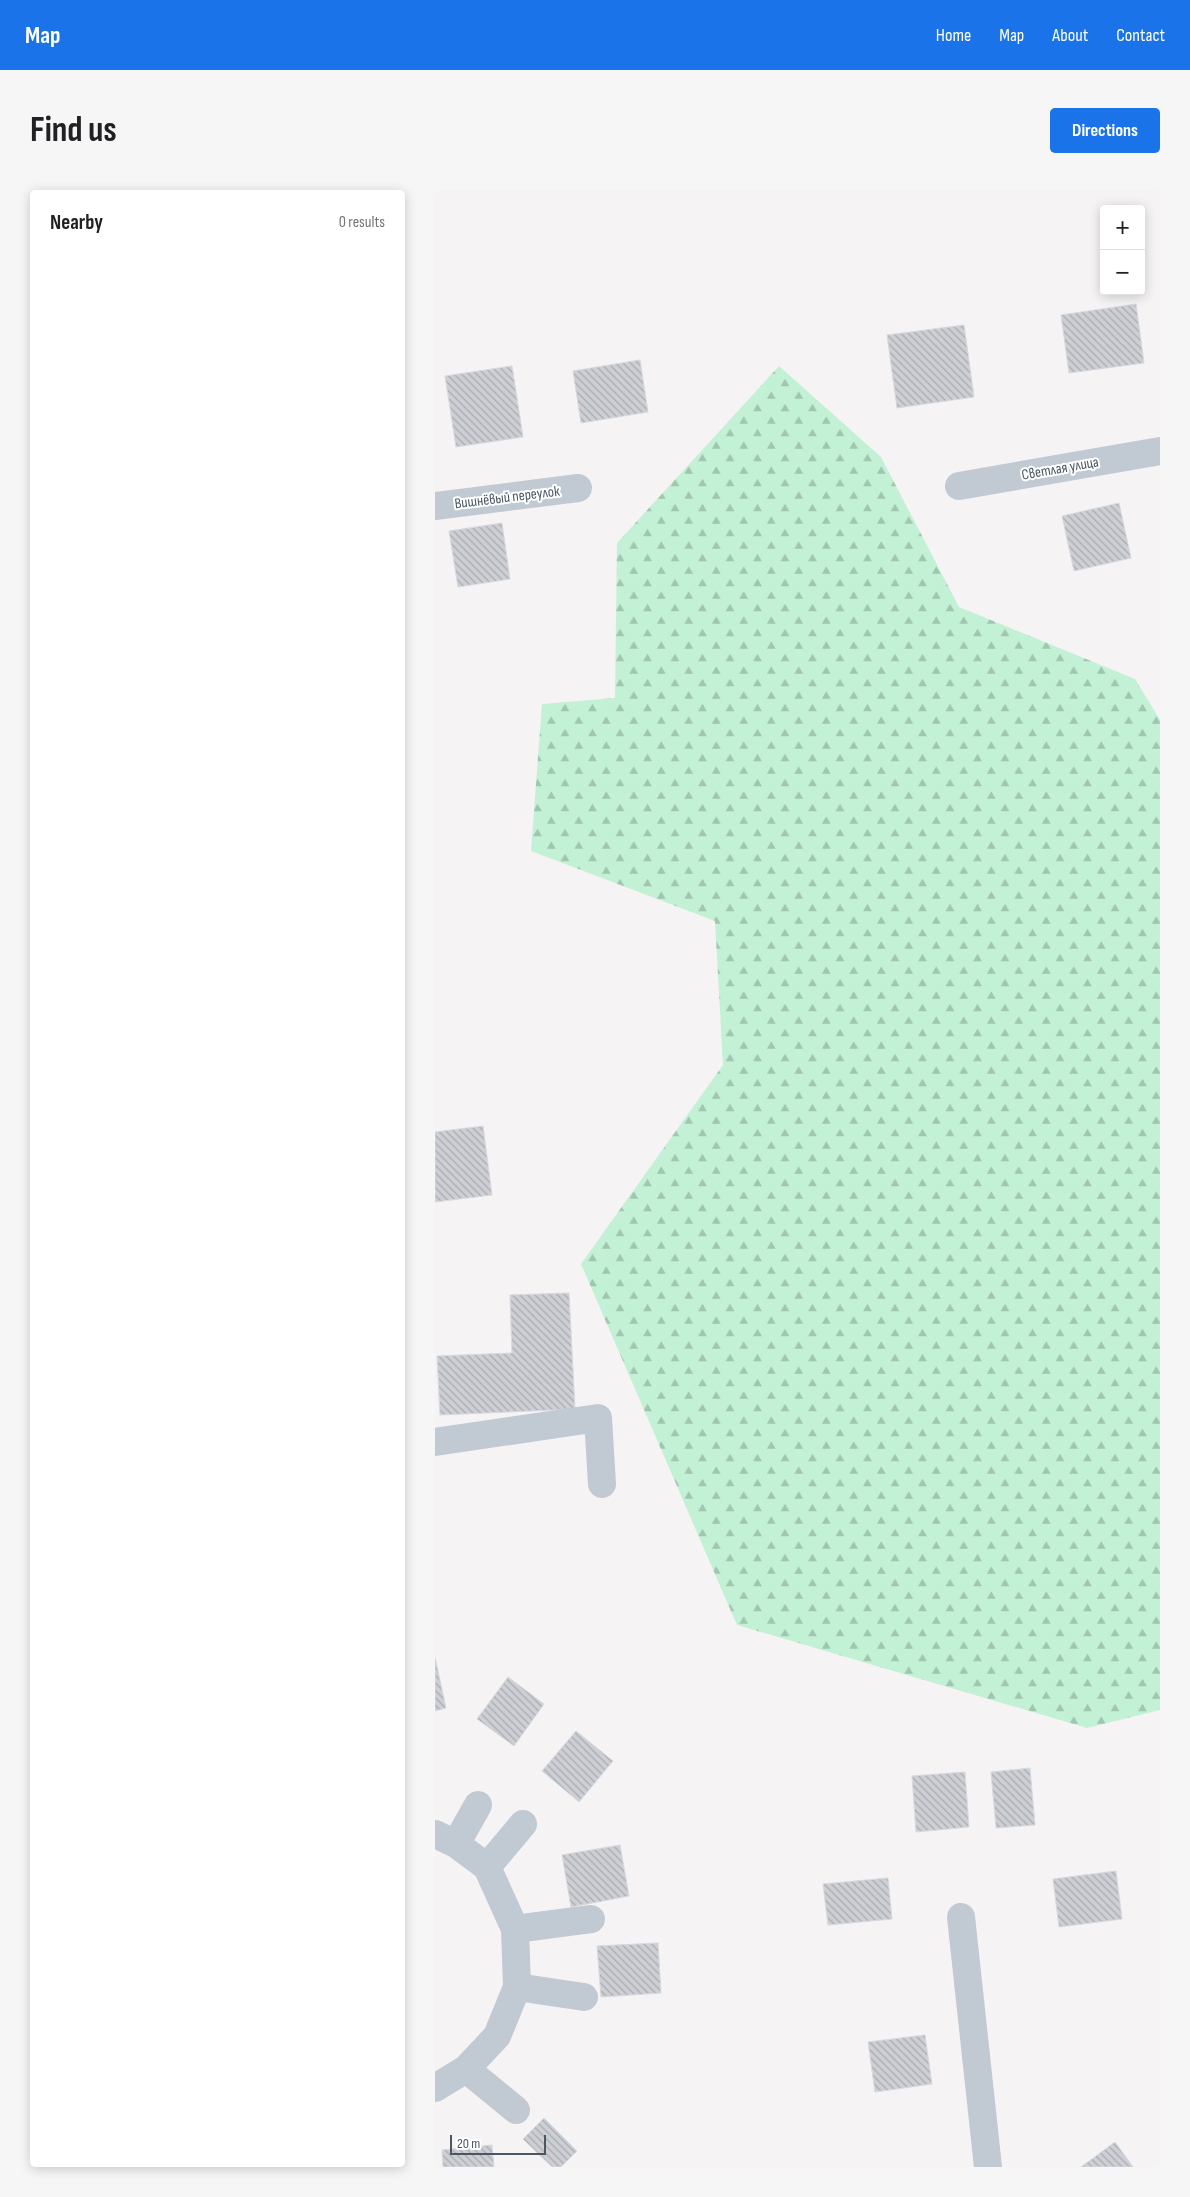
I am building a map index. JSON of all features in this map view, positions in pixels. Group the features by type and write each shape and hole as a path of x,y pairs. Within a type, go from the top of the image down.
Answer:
{"street":[{"name":"Светлая улица","path":"959,486 1160,451"},
{"name":"Вишнёвый переулок","path":"435,506 578,488"},
{"path":"435,1442 598,1418 602,1484"},
{"path":"435,2088 466,2068 497,2036 517,1987 515,1929 487,1867 445,1839 477,1805"},
{"path":"487,1867 523,1824"},
{"path":"961,1917 987,2167"},
{"path":"515,1929 591,1919"},
{"path":"517,1987 583,1998"},
{"path":"466,2068 516,2110"}],"green space":[{"path":"779,366 881,457 959,607 1135,679 1160,720 1160,1710 1087,1728 737,1625 581,1264 723,1065 715,921 531,851 542,704 615,698 617,543"}],"building":[{"path":"1136,304 1144,363 1069,373 1061,315"},
{"path":"964,325 974,397 897,408 887,335"},
{"path":"640,360 648,412 581,423 573,371"},
{"path":"512,366 523,437 456,447 445,376"},
{"path":"1119,503 1131,558 1074,571 1062,516"},
{"path":"502,523 510,579 458,587 449,531"},
{"path":"483,1126 492,1195 435,1202 435,1132"},
{"path":"569,1293 575,1409 440,1415 437,1356 512,1353 510,1295"},
{"path":"435,1657 446,1708 435,1711"},
{"path":"508,1677 544,1704 514,1746 477,1719"},
{"path":"576,1731 613,1761 579,1802 542,1771"},
{"path":"1030,1768 1035,1825 996,1828 991,1772"},
{"path":"965,1772 969,1827 916,1832 912,1776"},
{"path":"620,1845 629,1896 571,1907 562,1855"},
{"path":"1116,1871 1122,1919 1059,1927 1053,1879"},
{"path":"888,1878 892,1919 828,1925 823,1884"},
{"path":"658,1943 661,1993 601,1997 597,1946"},
{"path":"925,2035 932,2084 875,2092 868,2042"},
{"path":"544,2118 577,2151 561,2167 552,2167 523,2139"},
{"path":"1115,2142 1133,2167 1081,2167"},
{"path":"492,2145 494,2167 443,2167 442,2150"}]}
